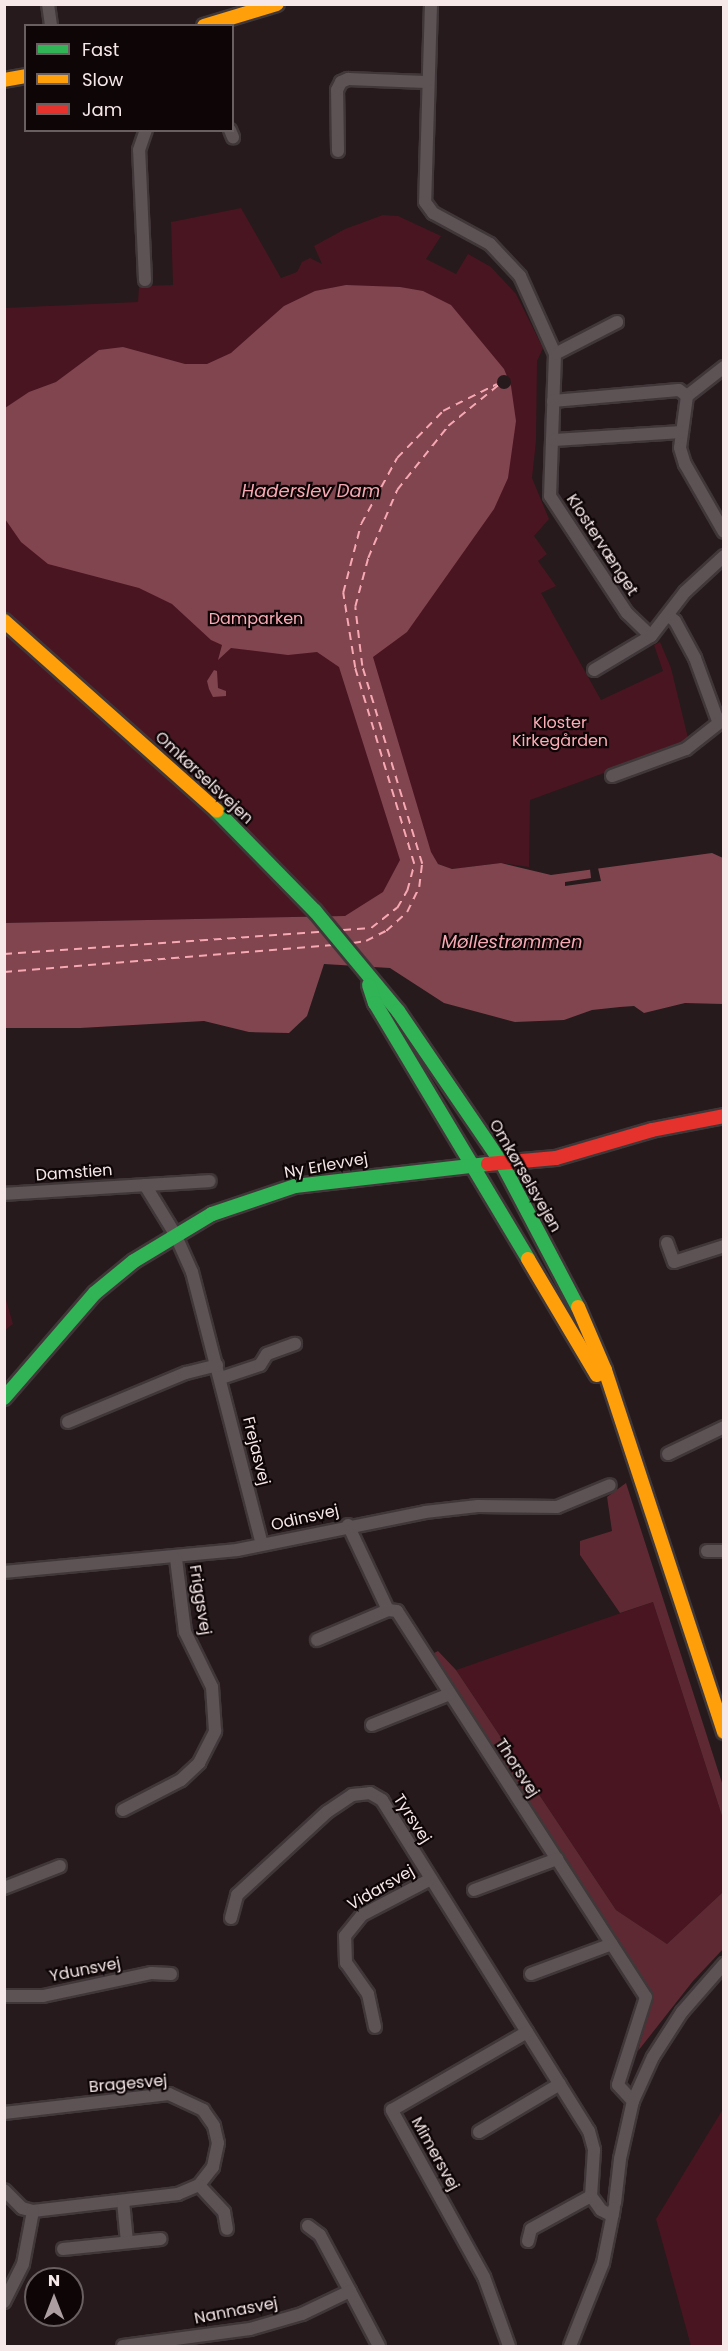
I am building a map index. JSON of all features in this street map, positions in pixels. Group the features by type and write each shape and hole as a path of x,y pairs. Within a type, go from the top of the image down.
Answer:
{"main road":[{"path":"211,24 277,4"},
{"path":"4,80 24,76"},
{"name":"Omkørselsvejen","path":"4,621 200,794 315,911 365,975 398,1011 434,1060 503,1165 585,1320 723,1732"},
{"name":"Omkørselsvejen","path":"365,975 375,1003 556,1301 619,1416"},
{"path":"412,1065 427,1074 474,1144 503,1165"},
{"name":"Ny Erlevvej","path":"4,1398 95,1293 175,1233 212,1214 295,1186 375,1174 503,1165 556,1158 652,1130 723,1116"},
{"path":"474,1167 493,1176 542,1254 556,1264"}],"street":[{"path":"48,4 51,24"},
{"path":"431,4 426,82 425,202 433,213 490,244 507,259 520,276 555,354 617,322"},
{"path":"338,151 337,90 341,82 426,82"},
{"path":"145,132 139,150 145,279"},
{"name":"Klostervænget","path":"555,354 554,440 550,496 627,613 651,636"},
{"path":"723,367 687,396 680,447 685,464 723,532"},
{"path":"553,401 679,390 687,396"},
{"path":"554,440 682,432"},
{"path":"594,670 651,636 685,592 723,556"},
{"path":"612,776 686,748 721,720 695,658 675,621 668,615"},
{"name":"Damstien","path":"4,1194 210,1181"},
{"path":"145,1185 175,1233"},
{"name":"Frejasvej","path":"175,1233 192,1272 262,1544"},
{"path":"667,1243 674,1262 723,1246"},
{"path":"220,1378 260,1365 267,1354 295,1344"},
{"path":"68,1422 186,1373 217,1365"},
{"path":"668,1454 723,1427"},
{"name":"Odinsvej","path":"4,1572 176,1559 262,1544 348,1525 478,1506 557,1507 610,1485"},
{"name":"Thorsvej","path":"348,1525 388,1610 397,1611 646,1997 618,2085 633,2101"},
{"path":"707,1551 723,1551"},
{"name":"Friggsvej","path":"123,1810 181,1780 199,1763 215,1731 212,1687 185,1632 176,1559"},
{"path":"317,1640 388,1610"},
{"path":"372,1725 450,1694"},
{"name":"Tyrsvej","path":"231,1918 237,1896 327,1812 352,1795 370,1794 382,1800 527,2032"},
{"path":"474,1890 557,1859"},
{"path":"4,1888 60,1866"},
{"name":"Vidarsvej","path":"375,2026 368,1994 346,1963 345,1936 362,1914 431,1879"},
{"path":"531,1974 612,1944"},
{"path":"570,2346 603,2263 614,2209 620,2159 633,2101 653,2057 682,2012 723,1964"},
{"name":"Ydunsvej","path":"4,1996 43,1996 151,1973 171,1974"},
{"path":"527,2032 589,2131 594,2150 591,2196 601,2210 614,2209"},
{"name":"Mimersvej","path":"509,2346 484,2277 392,2110 527,2032"},
{"path":"479,2132 560,2084"},
{"name":"Bragesvej","path":"4,2113 169,2094 189,2101 209,2118 218,2143 213,2167 199,2185"},
{"path":"4,2190 22,2208 33,2211 178,2194 199,2185 224,2212 227,2229"},
{"path":"528,2241 531,2229 591,2196"},
{"path":"123,2201 127,2242"},
{"path":"4,2302 23,2264 33,2211"},
{"path":"308,2226 320,2235 379,2346"},
{"path":"63,2249 160,2240"},
{"name":"Nannasvej","path":"123,2346 250,2329 302,2314 350,2291"}],"green space":[{"name":"Damparken","path":"241,208 281,278 297,272 302,262 310,258 322,264 314,246 345,229 383,215 398,216 441,236 426,259 456,274 468,254 491,267 516,294 543,348 537,361 536,441 532,478 549,519 534,536 547,554 538,561 556,586 541,593 601,700 663,671 654,645 660,642 671,668 689,742 530,800 529,867 501,863 452,869 438,864 345,916 5,923 4,308 138,302 139,286 173,285 171,222"},
{"path":"5,1296 13,1324 4,1330"},
{"path":"653,1602 723,1819 723,1892 667,1944 616,1910 456,1670"},
{"path":"723,2109 723,2346 691,2346 656,2219"}],"shaded area":[{"path":"626,1483 723,1786 723,1819 653,1602 620,1613 580,1555 580,1541 612,1531 607,1497"},
{"path":"438,1651 456,1670 616,1910 667,1944 723,1892 723,1949 693,1981 638,2051 651,2000 428,1656"}],"water":[{"path":"346,285 400,287 423,291 451,305 504,369 511,386 516,421 508,478 494,509 407,632 373,657 431,852 438,864 452,869 501,863 551,875 712,853 723,858 723,1004 685,1003 644,1013 634,1006 620,1007 592,1010 564,1020 515,1022 444,1003 390,968 324,964 307,1016 289,1033 249,1032 204,1021 80,1028 5,1028 4,923 345,916 383,892 400,860 339,667 317,652 288,655 231,648 218,660 222,645 211,640 172,604 139,588 48,564 21,542 5,519 5,408 29,392 56,382 99,350 123,347 185,364 207,364 231,353 284,306 315,291"},
{"path":"214,670 217,671 218,688 226,691 226,696 213,697 209,689 207,681"}],"pier":[{"path":"504,375 509,377 511,382 509,387 504,389 499,387 497,382 499,377"},
{"path":"598,868 601,881 565,886 565,882 591,878 590,869"}],"ferry route":[{"path":"353,943 366,941 386,931 407,912 419,887 422,864 362,666 355,607 368,558 397,490 448,426 501,383"},
{"path":"343,930 371,928 397,908 407,891 414,864 355,668 343,593 361,524 397,458 443,411 497,384"},
{"path":"4,954 321,932"},
{"path":"4,972 333,945"}],"traffic: fast":[{"path":"217,811 315,911 398,1011 503,1165 578,1307"},
{"path":"369,985 375,1003 528,1259"},
{"path":"4,1398 95,1293 134,1261 212,1214 295,1186 488,1164"}],"traffic: slow":[{"path":"211,24 277,4"},
{"path":"4,80 24,76"},
{"path":"4,621 217,811"},
{"path":"528,1259 597,1375"},
{"path":"578,1307 605,1370 724,1732"}],"traffic: jam":[{"path":"488,1164 556,1158 652,1130 724,1116"}],"water label":[{"name":"Haderslev Dam","path":"311,491"},
{"name":"Møllestrømmen","path":"512,942"}],"park label":[{"name":"Kloster Kirkegården","path":"560,732"}]}
